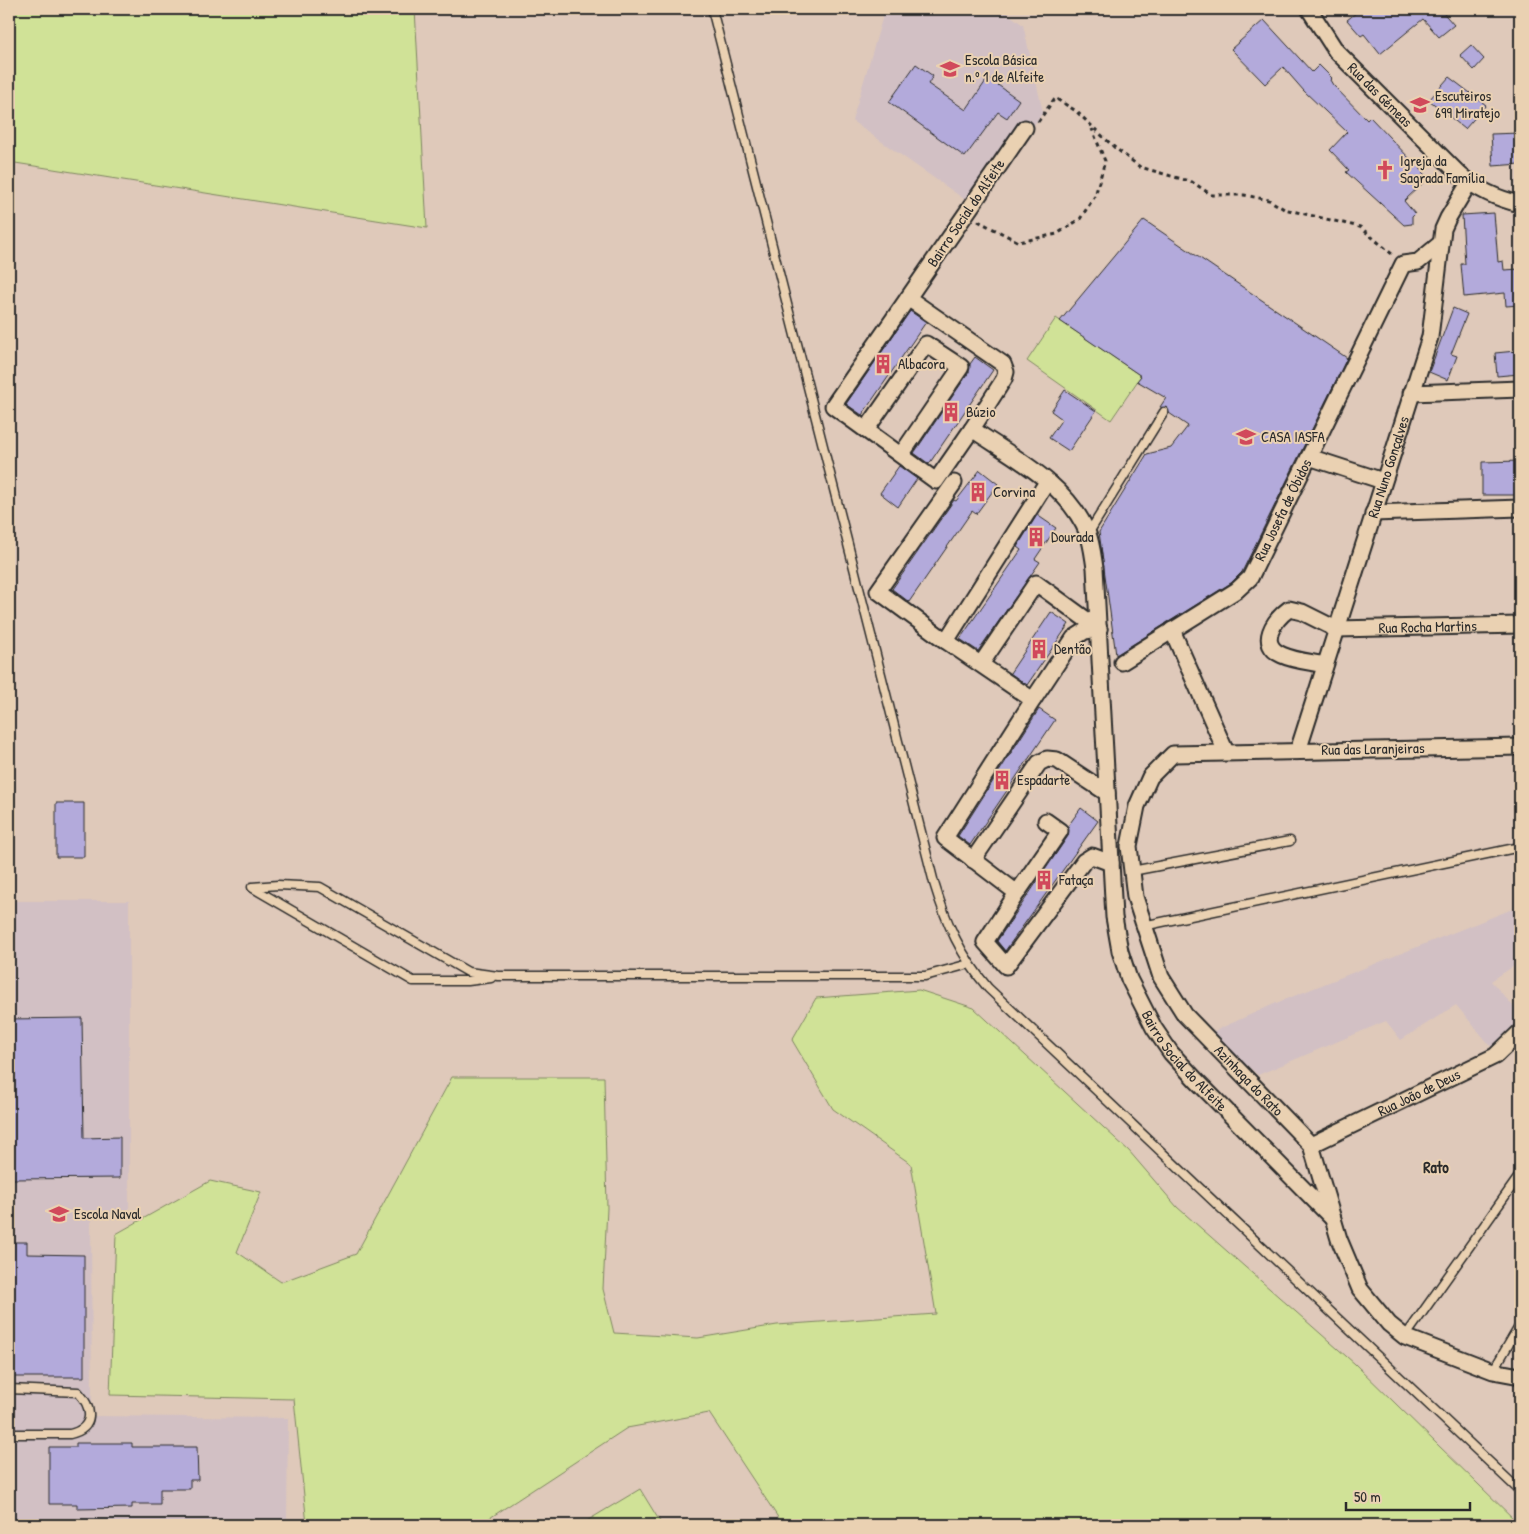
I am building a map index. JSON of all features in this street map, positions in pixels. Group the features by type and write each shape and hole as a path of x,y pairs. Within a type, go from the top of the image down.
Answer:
{"street":[{"name":"Rua das Gémeas","path":"1309,9 1336,50 1465,179 1500,199 1520,204"},
{"name":"Bairro Social do Alfeite","path":"908,298 1004,364 1006,372 1004,379 936,482 833,406 1024,129"},
{"name":"Rua Nuno Gonçalves","path":"1298,751 1430,337 1441,243 1448,218 1465,179"},
{"path":"1403,264 1418,262 1441,243"},
{"name":"Rua Josefa de Óbidos","path":"1122,662 1237,590 1250,578 1403,264"},
{"path":"866,430 926,344 960,367 901,455"},
{"path":"1411,393 1520,390"},
{"name":"Bairro Social do Alfeite","path":"972,429 1047,482 1073,507 1088,534 1095,568 1114,917 1120,951 1129,979 1154,1028 1172,1053 1332,1219"},
{"path":"1309,457 1383,481"},
{"path":"946,641 1047,482"},
{"path":"954,484 878,591 946,641 1033,700"},
{"path":"1373,513 1520,508"},
{"path":"981,664 1036,583 1099,629"},
{"path":"1325,665 1281,655 1271,644 1270,630 1278,617 1290,610 1302,612 1336,629"},
{"name":"Rua Rocha Martins","path":"1336,629 1520,625"},
{"path":"1017,894 945,838 1074,638 1085,631 1099,629"},
{"path":"1172,630 1226,752"},
{"name":"Rua das Laranjeiras","path":"1226,752 1520,747"},
{"name":"Azinhaga do Rato","path":"1226,752 1173,754 1150,776 1137,806 1129,846 1135,897 1161,977 1185,1015 1311,1145 1332,1219 1360,1289 1389,1324 1405,1337 1492,1371 1520,1376"},
{"path":"973,860 1039,764 1047,759 1057,760 1107,793"},
{"path":"1046,821 1060,830 985,942 1006,966 1084,861 1092,856 1111,863"},
{"name":"Rua João de Deus","path":"1311,1145 1495,1056 1520,1032"}],"lane":[{"path":"712,9 934,883 944,916 969,964 988,988 1520,1491"},
{"path":"1088,534 1164,412"},
{"path":"1132,871 1290,841"},
{"path":"1143,926 1520,846"},
{"path":"498,976 468,981 413,980 252,887 278,885 320,887 468,972 498,976 925,976 969,964"},
{"path":"1405,1337 1520,1175"},
{"path":"1492,1371 1520,1325"},
{"path":"9,1389 78,1392 88,1407 89,1417 86,1426 79,1432 70,1434 9,1434"}],"path":[{"path":"1024,129 1029,135 1055,98 1076,112 1114,148 1140,166 1192,182 1212,196 1244,195 1269,200 1284,209 1360,227 1403,264"},
{"path":"966,214 1019,242 1057,234 1080,219 1095,196 1105,161 1091,126"}],"shaded area":[{"name":"Escola Básica n.º 1 de Alfeite","path":"885,9 1002,9 1023,25 1043,112 1030,131 967,201 852,121"},
{"name":"Escola Naval","path":"9,901 129,901 129,1213 91,1214 92,1416 288,1418 287,1525 9,1525"},
{"path":"1520,906 1520,962 1491,981 1520,1014 1520,1028 1495,1051 1456,1005 1401,1040 1386,1021 1258,1075 1210,1033 1274,1004"}],"green space":[{"path":"9,9 415,9 427,228 9,162"},
{"path":"1056,318 1141,376 1111,420 1027,361"},
{"path":"919,990 974,1008 1129,1151 1177,1207 1355,1364 1520,1525 783,1525 709,1413 627,1428 479,1525 307,1525 294,1399 110,1395 116,1234 210,1181 261,1192 237,1252 281,1282 356,1254 452,1077 604,1077 607,1208 603,1289 614,1333 698,1338 777,1325 936,1314 911,1164 833,1109 792,1040 816,998"},
{"path":"640,1489 662,1525 580,1525"}],"building":[{"path":"1361,9 1440,9 1454,25 1439,37 1423,19 1380,54 1364,34 1361,36 1347,20"},
{"path":"1264,20 1312,72 1319,65 1332,78 1330,80 1333,85 1367,120 1370,117 1411,160 1417,160 1421,164 1421,171 1428,178 1404,201 1415,214 1412,217 1412,224 1404,225 1346,172 1349,170 1330,150 1347,132 1304,91 1283,67 1265,84 1231,49"},
{"path":"1471,45 1484,59 1474,70 1460,55"},
{"path":"916,64 933,76 928,84 966,110 988,78 1019,100 1007,118 998,112 965,157 889,102"},
{"path":"1449,77 1486,105 1465,129 1429,100"},
{"path":"1520,133 1520,164 1493,166 1491,134"},
{"path":"1494,213 1498,262 1503,261 1504,270 1520,269 1520,305 1506,306 1505,293 1464,297 1461,264 1465,264 1462,215"},
{"name":"CASA IASFA","path":"1144,220 1347,358 1242,572 1231,583 1116,655 1099,532 1147,454 1171,448 1188,426 1169,413 1167,408 1160,407 1166,398 1137,381 1141,376 1060,321"},
{"path":"1453,308 1467,314 1451,354 1457,356 1448,380 1429,372"},
{"name":"Albacora","path":"910,311 926,322 862,415 846,404"},
{"path":"1516,351 1519,374 1497,376 1495,353"},
{"name":"Búzio","path":"975,357 993,370 929,464 914,453 969,372 970,364"},
{"path":"1065,390 1096,411 1069,451 1049,438 1062,419 1051,411"},
{"path":"1520,461 1520,495 1482,495 1482,462"},
{"path":"899,466 917,479 898,507 880,493"},
{"path":"980,470 998,484 976,514 972,511 909,602 892,589 954,500 956,501"},
{"path":"1037,515 1056,528 1035,559 1040,562 978,651 960,639 1021,550 1017,547"},
{"name":"Dentão","path":"1051,612 1069,624 1027,685 1010,673"},
{"name":"Espadarte","path":"1039,709 1055,720 970,845 958,836"},
{"path":"56,803 84,803 84,857 56,857"},
{"name":"Fataça","path":"1081,808 1098,821 1005,951 997,941 1068,836 1068,826"},
{"path":"82,1018 84,1138 120,1137 120,1178 12,1179 12,1152 9,1152 9,1019"},
{"path":"9,1242 27,1242 27,1254 84,1255 84,1377 9,1377"},
{"path":"76,1443 132,1443 132,1447 197,1447 198,1480 190,1480 190,1489 160,1489 160,1504 132,1504 132,1508 77,1509 77,1504 49,1504 49,1447 76,1447"}],"place":[{"name":"Escola Básica n.º 1 de Alfeite","path":"950,69"},
{"name":"Escuteiros 699 Miratejo","path":"1420,105"},
{"name":"Igreja da Sagrada Família","path":"1385,170"},
{"name":"Albacora","path":"883,364"},
{"name":"Búzio","path":"951,412"},
{"name":"CASA IASFA","path":"1246,437"},
{"name":"Corvina","path":"978,492"},
{"name":"Dourada","path":"1036,537"},
{"name":"Dentão","path":"1039,649"},
{"name":"Espadarte","path":"1002,780"},
{"name":"Fataça","path":"1044,880"},
{"name":"Escola Naval","path":"59,1214"}],"district":[{"name":"Rato","path":"1436,1167"}]}
